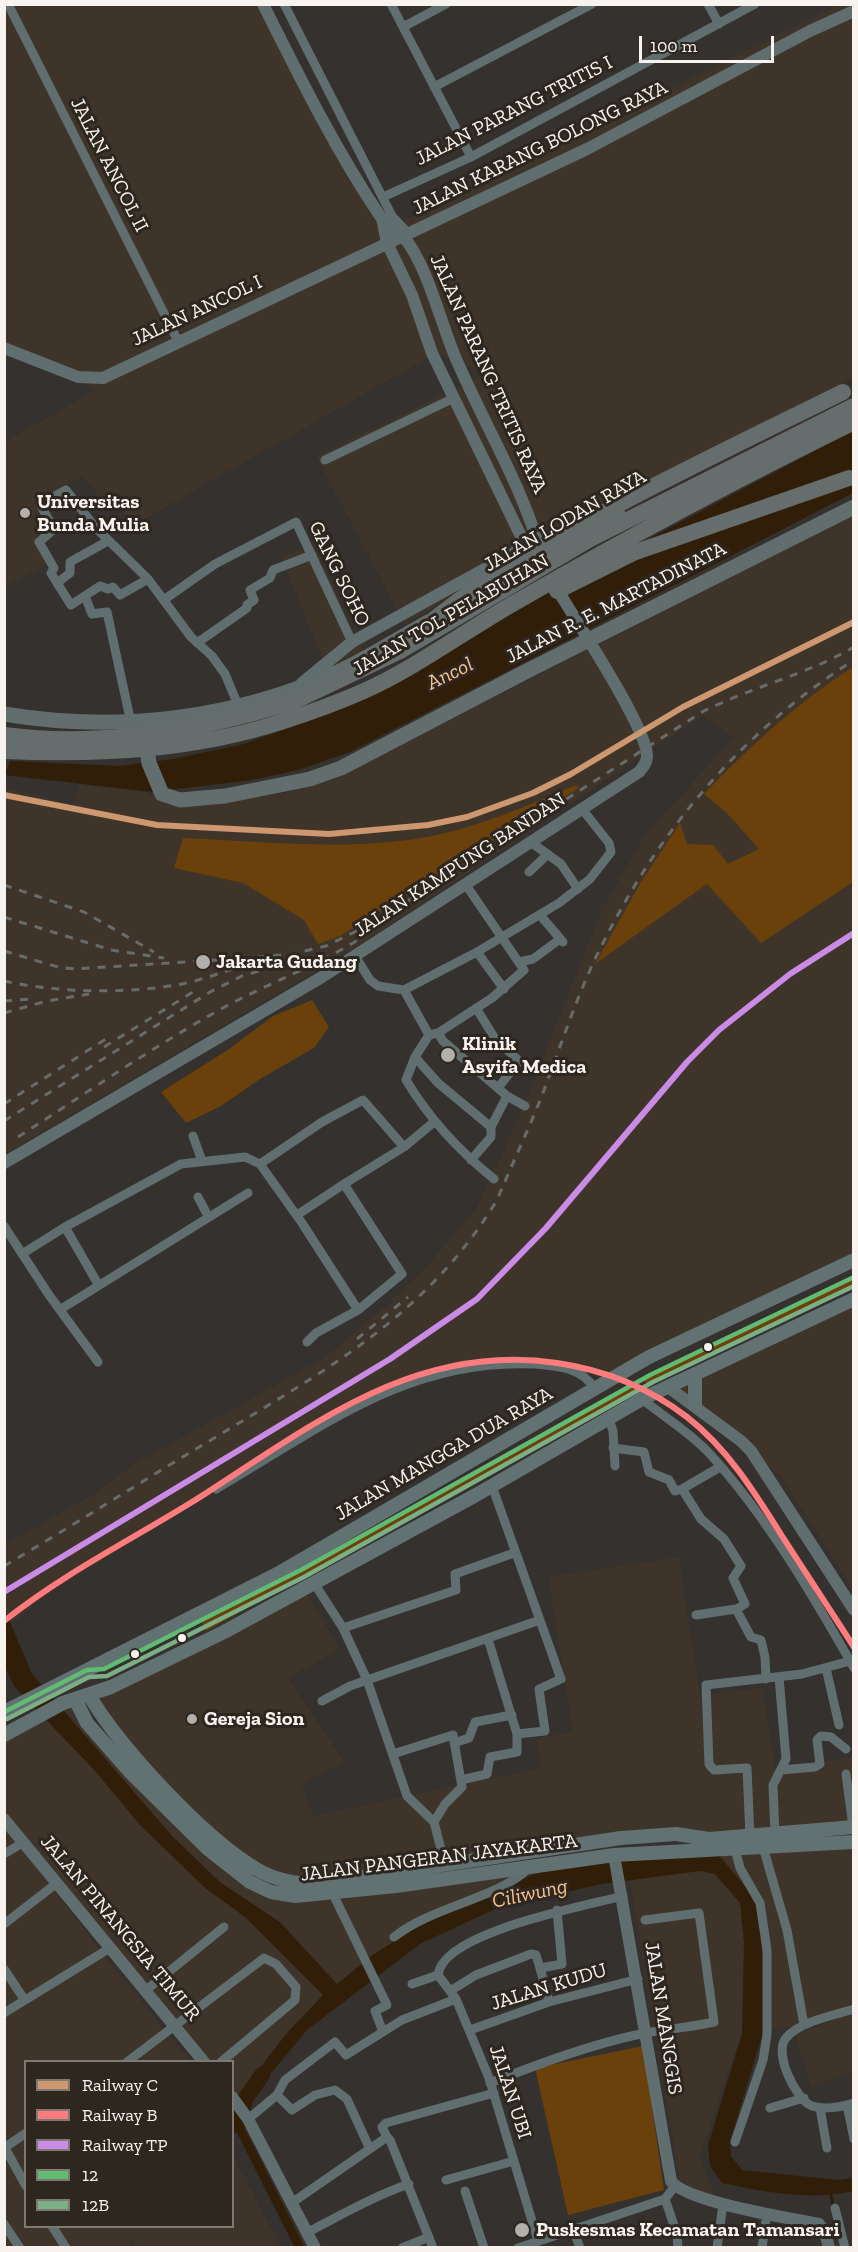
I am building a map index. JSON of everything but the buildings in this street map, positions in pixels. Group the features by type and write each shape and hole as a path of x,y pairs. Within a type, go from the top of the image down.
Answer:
{"highway":[{"name":"JALAN LODAN RAYA","path":"4,714 138,725 238,705 297,687 356,662 850,390"},
{"path":"400,651 444,613 506,568 563,534 670,477 850,390"},
{"name":"JALAN TOL PELABUHAN","path":"4,735 78,739 148,735 201,726 295,701 400,651 590,539 854,406"},
{"name":"JALAN TOL PELABUHAN","path":"4,751 122,752 207,741 291,718 364,691 517,601 676,512 854,422"},
{"path":"398,673 464,645 555,592 633,554 822,490 854,476"},
{"name":"JALAN R. E. MARTADINATA","path":"138,725 149,763 162,794 180,800 218,797 310,779 341,768 587,638 854,507"}],"main road":[{"name":"JALAN MANGGA DUA RAYA","path":"4,1712 23,1700 139,1644 314,1552 681,1341 854,1260"},
{"path":"4,1735 76,1699 138,1675 314,1583 492,1486 642,1399 854,1299"},
{"path":"695,1374 695,1405"},
{"path":"314,1552 328,1575"},
{"name":"JALAN PANGERAN JAYAKARTA","path":"76,1699 103,1719 164,1787 212,1835 258,1870 299,1884 316,1884 621,1838 676,1834 710,1839 775,1836 853,1827"},
{"name":"JALAN PANGERAN JAYAKARTA","path":"76,1699 87,1723 152,1797 230,1869 271,1892 295,1896 333,1893 614,1857 854,1842"},
{"path":"152,1797 164,1787"},
{"path":"506,1855 505,1862 509,1871"},
{"path":"489,1857 494,1865 491,1873"}],"street":[{"name":"JALAN ANCOL II","path":"8,4 178,341"},
{"name":"JALAN PARANG TRITIS RAYA","path":"263,4 316,109 382,218 387,243 412,295 432,353 525,547 540,561"},
{"path":"284,4 392,216 406,235"},
{"path":"391,4 471,157"},
{"path":"403,27 446,4"},
{"path":"434,87 592,4"},
{"path":"708,4 718,24"},
{"name":"JALAN PARANG TRITIS I","path":"383,197 471,157 755,4"},
{"name":"JALAN KARANG BOLONG RAYA","path":"406,235 587,149 810,31 854,11"},
{"name":"JALAN PARANG TRITIS RAYA","path":"382,218 406,235 438,307 454,353 530,518 537,540 540,561"},
{"name":"JALAN ANCOL I","path":"4,348 78,377 94,380 103,378 406,235"},
{"path":"398,265 415,258"},
{"path":"325,460 454,398"},
{"path":"148,579 120,595 114,587 108,590 102,585 71,605 51,573 54,568 39,542 54,531 41,506 42,503 67,490 108,541 148,579 197,643 225,674 238,705"},
{"name":"GANG SOHO","path":"165,599 215,564 294,522 298,523 352,642"},
{"name":"JALAN LODAN RAYA","path":"297,687 352,642 537,540"},
{"path":"57,583 70,573 70,562 108,541"},
{"path":"197,643 247,608 247,605 254,599 250,590 270,578 273,569 312,555"},
{"name":"JALAN KAMPUNG BANDAN","path":"4,1163 129,1088 248,1023 532,843 639,772 645,765 648,755 633,718 540,561"},
{"path":"85,596 92,614 107,612 138,725"},
{"path":"355,956 370,980 378,986 404,990 477,952 540,915 578,889 611,852 609,843 582,809"},
{"path":"532,843 561,864 578,889"},
{"path":"530,872 548,854"},
{"path":"466,885 524,970 504,989 434,1034 415,1057 406,1079 434,1122 471,1160 494,1179"},
{"path":"519,962 533,959 561,940 540,915"},
{"path":"477,952 504,989"},
{"path":"404,990 434,1034 507,1096 525,1106"},
{"path":"477,1008 494,1037 519,1061 498,1088"},
{"path":"415,1057 438,1083 491,1127"},
{"path":"471,1160 491,1137 491,1127 507,1096"},
{"path":"260,1164 322,1122 363,1100 404,1147"},
{"path":"297,1215 404,1147 434,1122"},
{"path":"193,1136 202,1161"},
{"path":"22,1254 65,1227 183,1168 202,1161 245,1157 260,1164 297,1215 358,1310"},
{"path":"307,1342 315,1333 358,1310 402,1274 344,1184"},
{"path":"61,1310 98,1284 248,1193"},
{"path":"198,1197 208,1216"},
{"path":"4,1226 98,1362"},
{"path":"65,1227 98,1284"},
{"path":"216,1489 341,1414 392,1389 452,1369 507,1363 543,1365 582,1372 595,1389"},
{"path":"668,1387 695,1405 751,1451 854,1610"},
{"path":"642,1399 708,1453 747,1500 785,1556 852,1664 766,1679 706,1685 709,1764 714,1770 747,1768 750,1837"},
{"path":"609,1419 615,1466"},
{"path":"613,1448 644,1452 649,1472 669,1480 675,1491 682,1490 720,1467"},
{"path":"492,1486 561,1680 539,1689 546,1730 517,1734"},
{"path":"682,1490 701,1519 724,1539 739,1561 740,1569 733,1578 745,1604 737,1610 696,1615"},
{"path":"343,1628 456,1590 455,1574 514,1553"},
{"path":"314,1583 343,1628 367,1680 407,1796 434,1822 445,1865"},
{"path":"737,1610 752,1637 761,1640 766,1679"},
{"path":"322,1701 367,1680 540,1620"},
{"path":"461,1780 487,1774 490,1757 517,1752 517,1734 488,1639"},
{"path":"826,1668 839,1725"},
{"path":"775,1836 773,1785 786,1759 779,1677"},
{"path":"454,1743 469,1738 475,1722 512,1715"},
{"path":"393,1755 450,1735 454,1743 461,1790 445,1804 434,1822"},
{"path":"781,1770 815,1767 820,1764 818,1740 821,1737 831,1737 846,1749"},
{"path":"846,1774 853,1827"},
{"name":"JALAN PINANGSIA TIMUR","path":"4,1819 203,2060"},
{"path":"4,1854 24,1842"},
{"path":"763,1848 787,1930 804,2025"},
{"path":"735,1849 740,1868 760,1904 767,1950 764,2060 735,2142"},
{"name":"JALAN MANGGIS","path":"614,1857 638,1979 669,2175 675,2186"},
{"path":"394,1937 449,1907 518,1879 529,1868"},
{"path":"4,1924 57,1883"},
{"path":"412,1984 438,1975 441,1962 448,1955 492,1933 557,1910 622,1891"},
{"path":"333,1893 387,2005 375,2011 383,2032"},
{"path":"540,1968 562,1964 557,1910"},
{"path":"433,2247 409,2184 382,2127 393,2120 492,2088 544,2061 645,2033 713,2022 716,2018 699,1913 645,1920"},
{"path":"145,1991 224,1928"},
{"path":"4,2013 110,1948"},
{"path":"450,1990 476,1975 531,1954 536,1955 549,2002"},
{"path":"128,2060 177,2026 264,1958 276,1964 296,1987 295,2000 222,2060"},
{"path":"4,1969 24,1999"},
{"name":"JALAN UBI","path":"438,1975 456,1999 492,2088 538,2241"},
{"name":"JALAN KUDU","path":"470,2030 549,2002 638,1979"},
{"path":"245,2115 277,2094 285,2080 335,2042 346,2055 402,2020 456,1999"},
{"path":"854,2009 804,2025 786,2038 781,2049 784,2068 793,2085 809,2105 820,2108 850,2104 854,2139"},
{"path":"277,2094 292,2110 315,2095 335,2090 347,2099 369,2147"},
{"path":"770,2108 804,2098"},
{"path":"234,2100 245,2115 315,2247"},
{"path":"820,2108 827,2148"},
{"path":"24,2134 5,2148 24,2182"},
{"path":"292,2202 336,2174 369,2147 387,2137"},
{"path":"446,2180 514,2161"},
{"path":"308,2232 357,2209 370,2199 409,2184"},
{"path":"518,2247 665,2199 675,2186 723,2204 819,2224 825,2232 829,2247"},
{"path":"465,2191 484,2247"},
{"path":"665,2199 677,2234 678,2247"},
{"path":"717,2247 723,2204"},
{"path":"835,2208 845,2247"},
{"path":"762,2247 767,2213"},
{"path":"4,2224 20,2247"},
{"path":"53,2228 66,2247"},
{"path":"573,2229 580,2247"},
{"path":"402,2247 429,2237"}],"shaded area":[{"path":"5,5 262,5 383,231 838,5 853,5 853,377 556,530 405,625 316,456 485,374 436,353 134,525 117,506 110,511 83,476 37,499 52,526 35,537 50,563 5,586 5,442 96,390 5,352"},
{"path":"853,516 853,1254 605,1379 583,1371 491,1362 392,1386 48,1592 5,1630 4,1545 96,1493 131,1466 324,1358 386,1306 433,1259 477,1207 517,1122 603,907 646,834 734,737 702,716 352,950 5,1154 5,788 74,805 79,785 146,792 166,806 280,794 330,781"},
{"path":"313,543 364,653 327,672 281,557"},
{"path":"853,667 853,882 761,943 707,884 595,964 641,882 680,823 687,844 713,845 728,864 759,849 726,812 704,794 775,726"},
{"path":"576,785 579,788 340,936 318,944 304,920 243,883 174,868 183,838 332,845 392,842 441,834 481,823"},
{"path":"312,1000 329,1027 314,1048 260,1079 221,1106 186,1123 161,1092 229,1049 273,1016"},
{"path":"853,1277 853,1288 651,1385 641,1380"},
{"path":"853,1298 853,1590 781,1476 668,1386"},
{"path":"635,1383 645,1388 206,1631 202,1623"},
{"path":"679,1557 700,1696 763,1687 775,1769 853,1757 853,1827 676,1834 316,1884 277,1878 212,1835 89,1695 304,1589 340,1649 288,1678 344,1761 302,1784 313,1816 541,1768 537,1738 573,1732 548,1577"},
{"path":"75,1699 130,1772 271,1892 529,1868 440,1912 276,2046 235,2101 234,2060 202,2060 5,1821 4,1735"},
{"path":"4,1825 109,1962 190,2060 24,2060 24,2228 234,2228 234,2158 281,2247 131,2247 138,2236 128,2247 5,2247"},
{"path":"853,1850 853,2072 811,2086 795,2035 849,2014 822,2021 741,2034 700,2156 716,2200 680,2180 627,1861 696,1855"},
{"path":"643,2046 664,2190 568,2215 535,2068"}],"water":[{"name":"Ancol","path":"853,431 853,493 350,752 298,770 252,780 152,792 5,775 10,761 120,766 173,759 244,744 346,707 563,584"},
{"name":"Ciliwung","path":"4,1608 32,1674 173,1837 220,1882 280,1922 337,1984 371,1956 440,1912 541,1872 689,1851 719,1855 757,1901 763,1930 765,2026 730,2141 731,2156 742,2170 838,2180 853,2178 853,2191 804,2195 755,2189 722,2183 710,2166 708,2145 742,2034 744,1942 740,1903 715,1874 700,1871 601,1884 495,1909 420,1944 307,2030 252,2096 245,2087 286,2034 323,1995 245,1917 205,1888 140,1825 95,1771 14,1686 5,1667"}],"waterway":[{"path":"238,2125 245,2099 262,2075"},
{"path":"238,2125 300,2248"},
{"path":"831,2194 833,2208"}],"railway":[{"path":"4,951 58,967 75,969 292,954 326,946 375,922 702,712 836,657 854,647"},
{"path":"4,1566 332,1365 405,1309 438,1277 469,1241 497,1200 537,1108 593,963 626,900 651,860 709,784 742,750 777,717 854,660"},
{"path":"4,885 84,912 154,952"},
{"path":"4,917 111,950 164,958"},
{"path":"18,1137 195,1024 347,947 364,936"},
{"path":"4,1121 210,992 242,976 293,961"},
{"path":"4,981 47,988 117,991 182,984 248,964"},
{"path":"104,1047 193,992"},
{"path":"4,1013 47,1001 89,994"},
{"path":"4,1001 31,999"},
{"path":"4,1104 109,1037"},
{"path":"357,1339 408,1297"}],"rail line":[{"name":"C","path":"4,795 157,825 329,834 428,825 467,817 533,793 571,774 683,707 854,622"},
{"name":"TP","path":"4,1592 390,1359 477,1299 546,1228 687,1062 719,1030 790,974 854,933"},
{"name":"B","path":"4,1621 73,1573 192,1502 277,1447 363,1397 408,1378 455,1365 505,1360 557,1363 609,1375 657,1397 687,1417 715,1443 740,1472 854,1647"}],"transit line":[{"name":"12","path":"4,1712 87,1670 104,1669 301,1570 650,1375 854,1277"},
{"name":"12B","path":"7,1719 89,1677 107,1676 304,1577 653,1382 854,1286"}],"place":[{"name":"Universitas Bunda Mulia","path":"25,513"},
{"name":"Jakarta Gudang","path":"203,962"},
{"name":"Klinik Asyifa Medica","path":"448,1055"},
{"name":"Gereja Sion","path":"192,1719"},
{"name":"Puskesmas Kecamatan Tamansari","path":"522,2230"}]}
